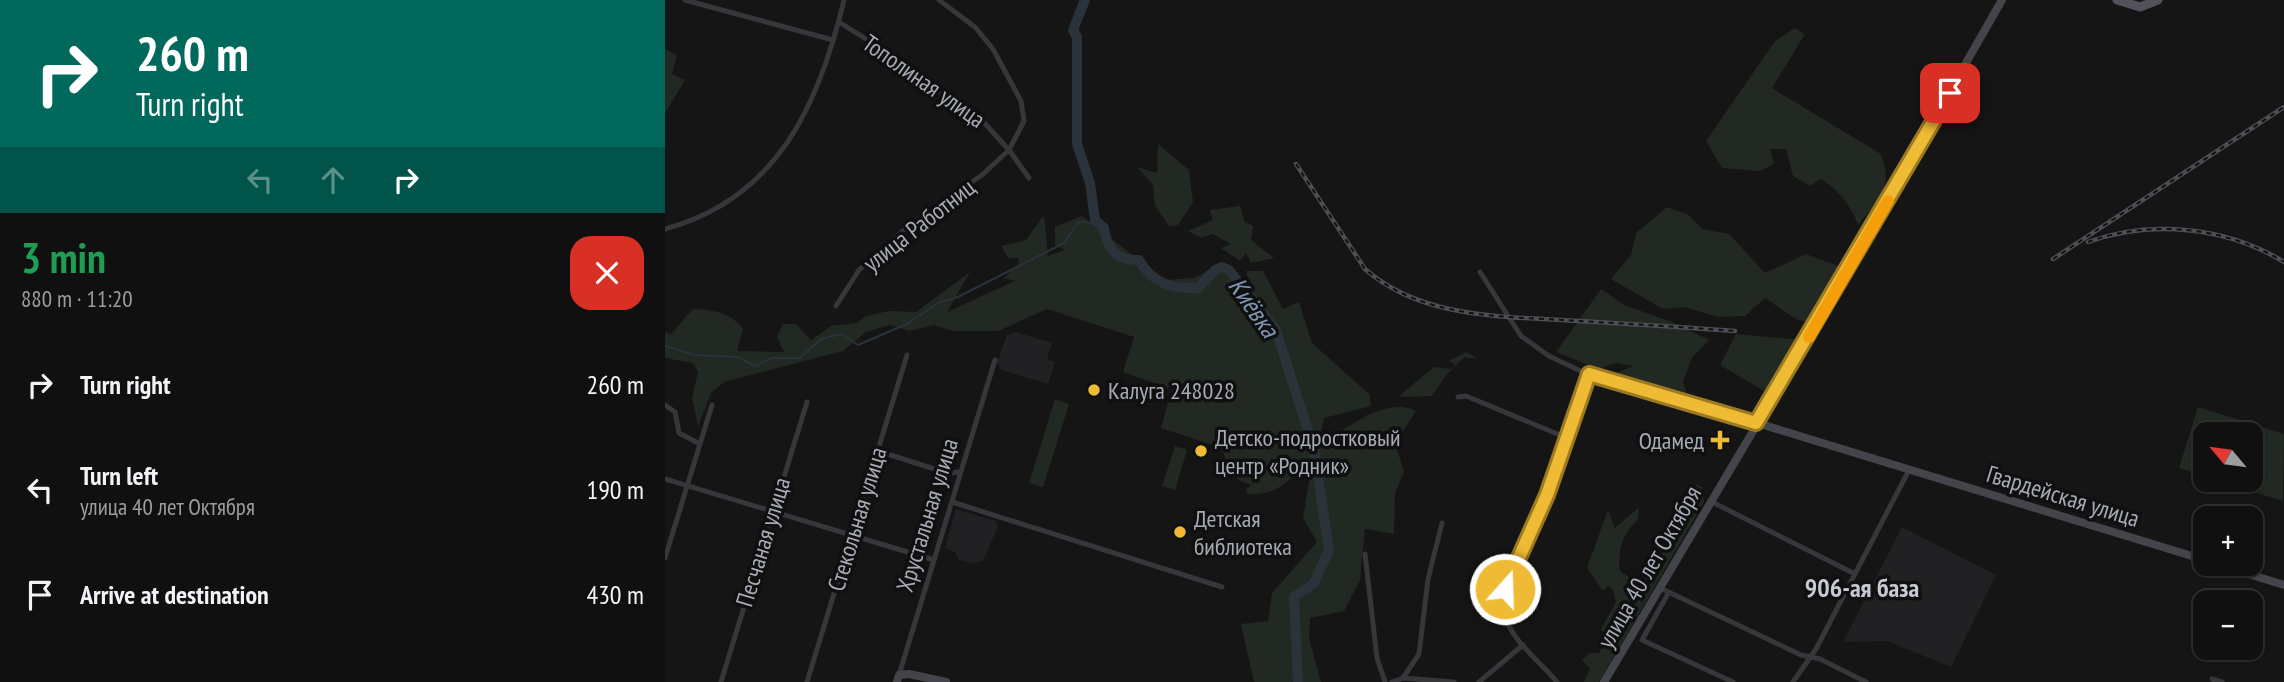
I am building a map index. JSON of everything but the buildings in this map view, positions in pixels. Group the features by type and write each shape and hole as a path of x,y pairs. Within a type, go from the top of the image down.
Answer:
{"main road":[{"name":"улица 40 лет Октября","path":"1605,682 1664,590 1710,501 1850,268 2002,0"},
{"path":"2117,0 2140,8 2158,0"},
{"name":"Гвардейская улица","path":"1756,423 2193,556"},
{"path":"2255,576 2284,585"},
{"path":"898,678 909,674 946,682"}],"street":[{"path":"685,0 833,40"},
{"path":"665,229 711,214 763,175 811,102 844,0"},
{"path":"939,0 975,27 993,49 1016,88 1024,109 1024,121 1009,150"},
{"name":"Тополиная улица","path":"839,22 896,58 956,104 979,117 1009,150 1029,178"},
{"name":"улица Работниц","path":"836,306 859,270 905,228 982,176 1009,150"},
{"path":"1480,272 1521,336 1549,356 1589,374 1756,423"},
{"name":"Стекольная улица","path":"807,682 907,355"},
{"name":"Хрустальная улица","path":"898,678 995,360"},
{"path":"1557,682 1523,645 1506,619 1503,604 1505,589 1547,495 1589,374"},
{"path":"1458,397 1466,396 1567,438"},
{"name":"Песчаная улица","path":"721,682 807,402"},
{"path":"665,405 675,412 680,433 700,444"},
{"path":"666,555 712,405"},
{"path":"878,451 947,473 960,472"},
{"path":"1793,682 1816,649 1909,470"},
{"path":"665,479 934,560"},
{"path":"1710,501 1855,574"},
{"path":"952,502 1222,586"},
{"path":"1403,678 1419,654 1428,579 1442,523"},
{"path":"1365,554 1377,658 1385,682"},
{"path":"1733,682 1642,640 1664,590 1866,682"},
{"path":"1479,682 1523,645"},
{"path":"1392,682 1403,678 1454,682"},
{"path":"2212,679 2222,682"}],"shaded area":[{"path":"1795,28 1805,34 1772,88 1881,154 1885,166 1882,193 1858,225 1848,205 1828,184 1821,179 1810,186 1793,176 1786,149 1770,149 1774,164 1760,171 1722,168 1706,141 1775,41"},
{"path":"665,49 677,55 672,74 685,80 665,113"},
{"path":"1158,144 1189,170 1193,202 1178,225 1169,226 1155,206 1153,185 1137,167 1157,173"},
{"path":"1240,206 1245,222 1253,226 1251,240 1274,258 1251,263 1246,253 1240,261 1221,248 1231,244 1212,234 1201,238 1188,231 1213,220 1210,210"},
{"path":"1667,207 1687,214 1703,229 1729,234 1765,273 1806,254 1838,266 1806,322 1796,319 1765,298 1745,316 1718,317 1684,307 1663,309 1611,279 1631,255 1636,233"},
{"path":"1044,215 1048,256 1065,250 1055,245 1055,227 1082,216 1165,280 1194,278 1219,264 1245,291 1250,288 1246,271 1263,271 1283,309 1299,302 1312,343 1370,395 1371,406 1324,418 1320,435 1326,441 1356,421 1381,410 1405,407 1416,411 1395,443 1404,472 1395,493 1394,534 1365,529 1360,580 1344,611 1310,618 1309,638 1321,682 1254,682 1241,624 1268,621 1272,593 1317,542 1303,518 1310,475 1304,463 1296,464 1298,471 1275,489 1262,494 1247,494 1246,489 1251,485 1239,480 1229,470 1222,448 1161,428 1172,389 1123,372 1134,337 1047,309 998,331 953,331 934,325 909,331 890,325 866,332 843,351 724,382 711,393 698,426 692,398 698,372 693,363 665,358 665,332 671,334 693,309 721,313 738,323 743,328 737,351 784,352 777,337 783,324 796,324 811,340 831,326 857,323 866,316 889,311 916,312 970,272 947,312 1015,281 1004,278 1018,264 1019,258 1008,258 1001,246 1026,240"},
{"path":"1601,289 1624,305 1669,321 1709,340 1692,358 1683,381 1688,399 1615,374 1633,366 1616,363 1598,369 1556,352"},
{"path":"1016,332 1052,343 1047,359 1055,362 1048,384 1001,370 997,362 1007,335"},
{"path":"1736,334 1802,340 1769,394 1720,365"},
{"path":"1466,352 1479,359 1464,357 1447,374 1432,396 1398,397 1434,367 1451,369 1455,365 1449,361"},
{"path":"1055,399 1069,404 1043,487 1029,483"},
{"path":"2198,407 2246,422 2193,422"},
{"path":"2193,423 2193,472 2179,468"},
{"path":"2263,427 2284,434 2283,501 2254,492 2263,492"},
{"path":"1175,446 1187,450 1175,490 1162,486"},
{"path":"1697,484 1702,487 1704,502 1599,682 1584,682 1590,669 1582,660 1590,653 1599,653 1609,638 1601,629 1616,602 1613,590 1608,586 1603,591 1587,568 1608,510 1615,528 1639,507 1638,519 1628,530 1622,543 1619,563 1620,571 1640,585 1668,545 1660,536"},
{"path":"956,509 996,521 998,526 983,561 973,563 959,560 955,552 945,548"},
{"path":"1902,527 1996,575 1951,667 1887,641 1843,642"}],"waterway":[{"name":"Киёвка","path":"1085,0 1073,30 1077,37 1077,144 1090,183 1095,220 1104,228 1114,252 1131,260 1139,260 1150,275 1172,286 1198,288 1215,270 1222,267 1229,270 1276,330 1314,450 1329,550 1314,583 1294,597 1298,682"},
{"path":"665,346 694,355 738,357 755,366 772,358 800,358 821,339 841,334 858,345 907,324 938,303 958,297 1064,243 1078,222 1097,223"}],"railway":[{"path":"2053,259 2284,107"},
{"path":"1296,164 1365,269 1388,286 1413,298 1439,307 1495,316 1735,331"},
{"path":"2088,242 2137,230 2188,230 2238,241 2284,262"}],"slow traffic":[{"path":"1809,337 1888,201"}],"place":[{"name":"Калуга 248028","path":"1094,390"},
{"name":"Одамед","path":"1720,440"},
{"name":"Детско-подростковый центр «Родник»","path":"1201,451"},
{"name":"Детская библиотека","path":"1180,532"}],"district":[{"name":"906-ая база","path":"1862,587"}],"route":[{"path":"1505,589 1520,550 1547,495 1589,374 1686,400 1756,423 1809,337 1950,93"}]}
